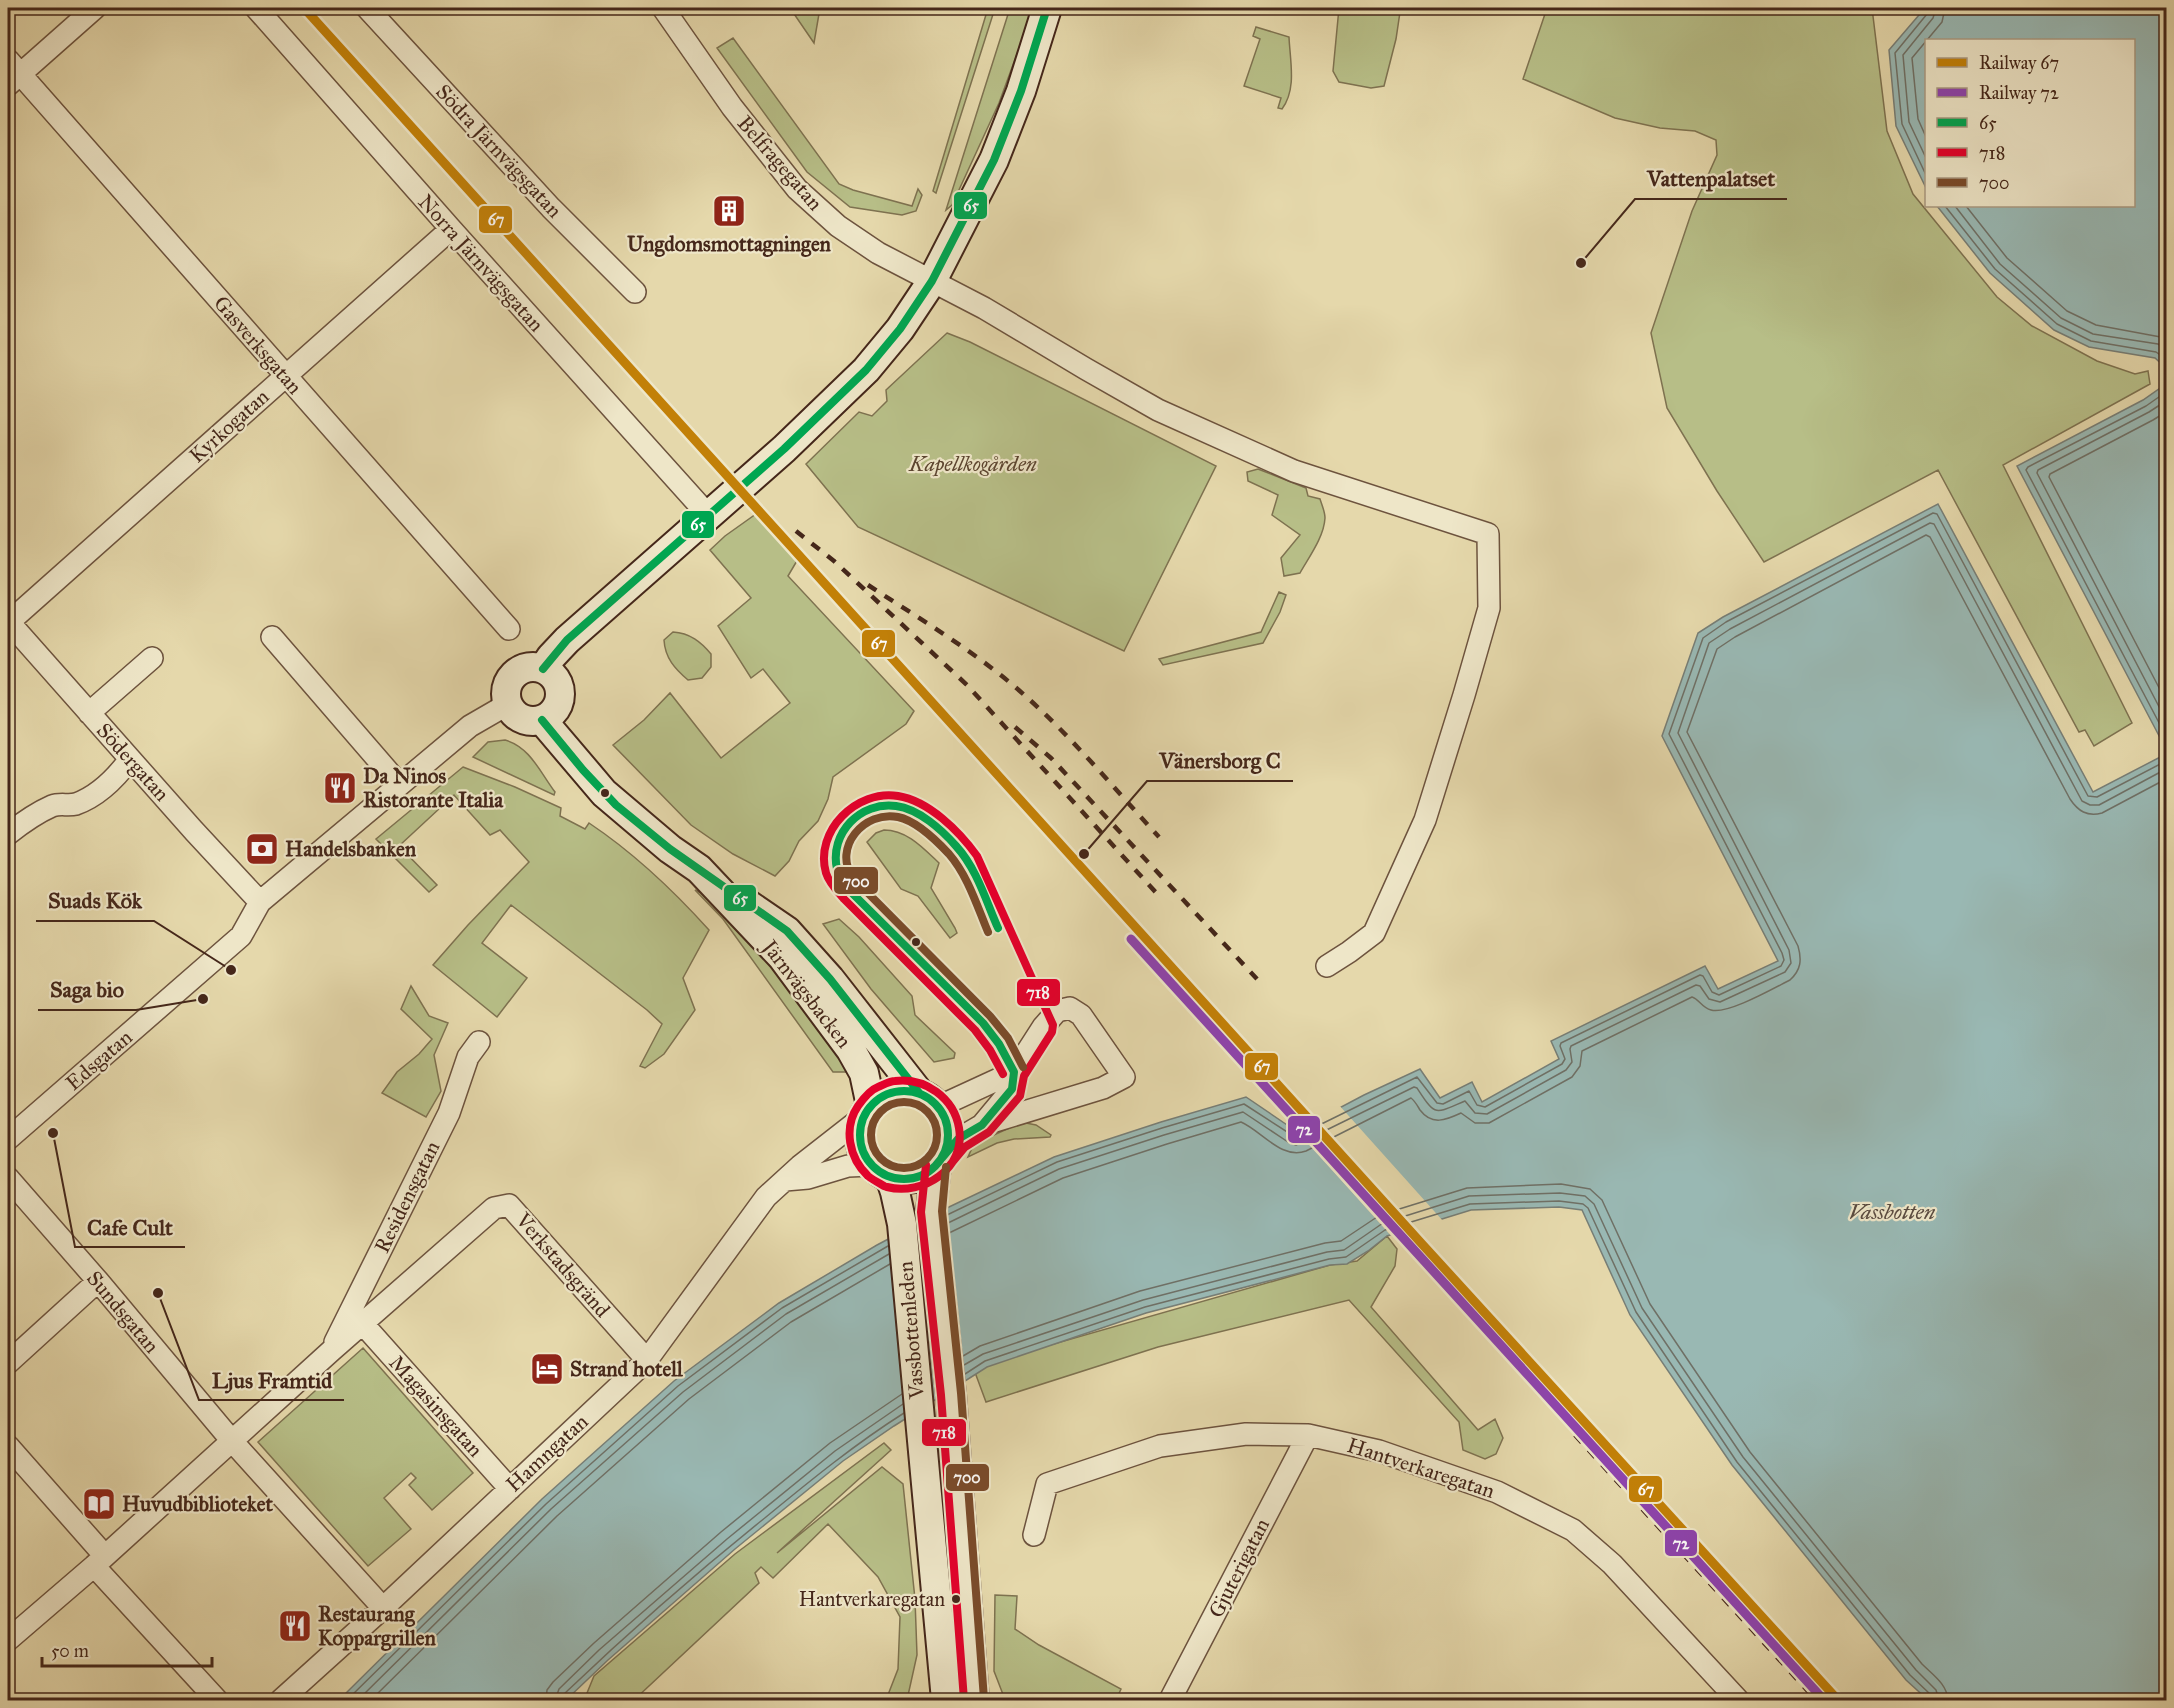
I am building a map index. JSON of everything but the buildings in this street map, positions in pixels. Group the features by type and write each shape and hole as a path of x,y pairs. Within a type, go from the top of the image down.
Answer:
{"main road":[{"path":"543,669 567,640 762,470 866,370 900,329 932,281 994,160 1021,91 1047,8"},
{"path":"525,669 543,669 553,677 559,688 560,695 556,707 548,717 542,720 522,719 511,710 506,692 514,675 525,669"},
{"name":"Järnvägsbacken","path":"542,720 583,770 616,805 670,849 699,869 782,957 851,1050 864,1073 867,1111"},
{"path":"699,869 787,932 830,979 929,1100 947,1123 946,1150 939,1162 922,1176 912,1179 880,1171 864,1154 860,1142 860,1129 867,1111 881,1097 893,1092 907,1091 929,1100"},
{"name":"Vassbottenleden","path":"939,1162 931,1211 951,1394 974,1701"},
{"name":"Vassbottenleden","path":"880,1171 895,1192 902,1224 946,1701"}],"street":[{"path":"12,73 94,8"},
{"name":"Norra Järnvägsgatan","path":"256,8 451,229 715,511"},
{"name":"Södra Järnvägsgatan","path":"367,8 550,208 635,292"},
{"name":"Belfragegatan","path":"663,8 732,108 797,189 848,233 878,253 984,308 1158,410 1294,471 1488,534 1489,608 1425,820 1374,933 1326,966"},
{"name":"Gasverksgatan","path":"12,73 509,629"},
{"name":"Kyrkogatan","path":"8,622 451,229"},
{"name":"Södergatan","path":"8,622 260,902"},
{"path":"272,637 399,784"},
{"path":"89,713 152,658"},
{"name":"Edsgatan","path":"8,1140 241,936 260,902 470,726 508,704"},
{"path":"8,834 27,819 56,804 74,805 100,790 117,778 130,759"},
{"path":"939,1162 958,1139 982,1125 1102,1088 1124,1077 1082,1015 1070,1008 1057,1011 1014,1072 1012,1089 982,1125"},
{"name":"Residensgatan","path":"331,1351 449,1113 468,1057 479,1042"},
{"path":"929,1100 1014,1072"},
{"name":"Hamngatan","path":"281,1701 647,1360 766,1197 867,1111"},
{"path":"785,1180 808,1178 842,1167 880,1171"},
{"name":"Sundsgatan","path":"8,1178 232,1441 383,1608"},
{"name":"Verkstadsgränd","path":"363,1324 494,1208 510,1205 647,1360"},
{"path":"8,1363 98,1281"},
{"name":"Residensgatan","path":"8,1640 100,1561 363,1324"},
{"name":"Magasinsgatan","path":"363,1324 510,1489"},
{"name":"Hantverkaregatan","path":"1034,1535 1047,1484 1160,1446 1246,1434 1308,1435 1379,1451 1487,1489 1573,1530 1612,1564 1738,1701"},
{"name":"Gjuterigatan","path":"1170,1701 1308,1435"},
{"path":"8,1446 217,1701"}],"green space":[{"path":"790,8 820,8 814,43"},
{"path":"988,8 995,8 936,193 933,191"},
{"path":"1010,8 1032,8 1032,13 999,103 952,205 946,210"},
{"path":"1339,8 1396,8 1400,12 1384,86 1371,88 1339,82 1333,71"},
{"path":"1547,8 1872,8 1887,131 1913,194 1997,297 2032,326 2097,361 2135,374 2148,371 2150,384 2003,465 2132,723 2094,746 2085,730 2079,732 1938,470 1764,562 1717,491 1667,408 1651,333 1692,211 1717,155 1716,140 1695,131 1660,128 1615,118 1523,79"},
{"path":"1256,27 1289,37 1291,84 1290,93 1282,109 1278,108 1281,98 1244,86 1260,39 1253,36"},
{"path":"733,38 839,184 912,206 918,189 922,195 916,211 902,215 850,207 807,172 717,48"},
{"name":"Kapellkogården","path":"947,333 970,342 1216,466 1124,651 858,527 806,464 859,412 872,416 887,401 886,390"},
{"path":"1258,469 1306,488 1308,496 1320,499 1325,516 1324,525 1316,547 1300,573 1284,576 1281,558 1300,535 1272,515 1278,495 1248,481 1247,472"},
{"path":"756,514 798,559 788,576 914,711 906,724 833,777 828,799 818,821 799,841 789,861 775,876 733,854 691,825 613,745 644,720 670,693 721,758 790,703 763,669 751,678 718,626 751,598 710,550"},
{"path":"1279,592 1286,595 1280,612 1263,643 1163,665 1159,659 1261,632"},
{"path":"673,632 695,639 711,654 711,667 702,678 688,680 672,663 666,652 664,640"},
{"path":"505,740 514,743 528,754 555,792 554,795 473,757 488,742"},
{"path":"463,767 561,808 560,816 585,829 589,823 652,873 709,930 683,978 695,1010 664,1054 645,1068 640,1066 662,1024 511,905 482,943 527,978 497,1017 433,965 529,862 500,830 490,835 454,795 399,846 437,885 429,892 376,839"},
{"path":"884,830 907,836 939,863 931,888 957,933 950,938 918,896 901,889 867,842 876,833"},
{"path":"695,890 746,933 811,1010 848,1072 833,1072 723,919"},
{"path":"839,919 859,937 912,996 915,1015 955,1053 954,1058 934,1062 871,989 823,924"},
{"path":"411,986 429,1016 448,1023 434,1055 441,1091 426,1117 382,1093 397,1072 419,1054 432,1039 401,1009"},
{"path":"1026,1123 1036,1125 1051,1135 1050,1137 1014,1139 997,1143 968,1157 973,1146 1016,1125"},
{"path":"1387,1236 1397,1249 1395,1266 1371,1307 1478,1430 1495,1419 1503,1438 1496,1454 1485,1459 1463,1450 1459,1422 1349,1300 1158,1347 986,1402 973,1367 1330,1265 1357,1261"},
{"path":"363,1348 473,1473 432,1510 409,1485 416,1478 411,1473 384,1498 411,1529 368,1566 258,1442"},
{"path":"884,1443 891,1450 777,1553 882,1467 903,1484 915,1599 917,1655 907,1700 886,1700 898,1669 900,1617 878,1577 828,1524 773,1578 761,1567 755,1573 759,1583 634,1700 579,1700 587,1693 594,1676 735,1554"},
{"path":"995,1595 1017,1596 1015,1629 1039,1645 1121,1689 1116,1700 1010,1700 1004,1697 994,1671"}],"water":[{"path":"1925,8 2166,8 2166,368 2155,358 2089,347 2054,330 1990,273 1938,207 2135,207 2135,39 1925,39 1925,186 1896,126 1889,50"},
{"path":"2166,384 2166,749 2017,466 2143,400"},
{"name":"Vassbotten","path":"1938,504 2093,792 2166,754 2166,1700 1928,1700 1906,1680 1732,1465 1630,1315 1582,1210 1559,1207 1471,1210 1387,1236 1347,1264 1330,1265 1146,1313 987,1367 843,1461 735,1549 608,1660 566,1700 339,1700 542,1499 674,1381 779,1303 877,1245 949,1207 1054,1157 1246,1097 1296,1131 1420,1069 1440,1098 1472,1082 1482,1102 1559,1059 1551,1041 1705,966 1718,989 1778,961 1662,736 1698,633 1723,617"}],"pier":[{"path":"1339,1105 1443,1221 1392,1237 1292,1125 1296,1128"}],"railway":[{"path":"796,531 834,561 967,685 1160,897"},
{"path":"868,585 961,646 1034,703 1071,740 1159,837"},
{"path":"1015,727 1051,758 1257,979"},
{"path":"1575,1435 1816,1700"},
{"path":"1749,1603 1794,1666"}],"rail line":[{"name":"67","path":"304,8 1422,1244 1838,1700"},
{"name":"72","path":"1131,939 1824,1700"}],"transit line":[{"name":"65","path":"543,669 567,640 784,449 866,370 900,329 932,281 994,160 1021,91 1047,8"},
{"name":"65","path":"542,720 583,770 616,805 670,849 787,931 830,979 920,1094"},
{"name":"718","path":"950,1165 965,1147 989,1132 1020,1096 1024,1076 1052,1032 1053,1025 977,856 952,827 921,804 898,796 868,799 854,806 842,816 826,842 824,857 829,880 844,899 975,1030 990,1050 1003,1074"},
{"name":"65","path":"942,1158 958,1139 982,1125 1012,1089 1014,1072 999,1044 983,1023 851,892 843,881 837,869 836,856 843,832 850,822 871,809 896,806 913,811 944,833 963,855 970,865 998,928"},
{"name":"700","path":"988,932 962,872 949,854 926,832 905,819 885,816 863,825 855,834 846,855 853,878 990,1016 1008,1038 1023,1067"},
{"name":"718","path":"884,1186 868,1176 856,1161 850,1142 853,1115 864,1098 875,1088 893,1081 917,1082 936,1092 951,1107 959,1128 956,1156 949,1167 927,1183 901,1189 887,1187"},
{"name":"65","path":"904,1091 929,1098 941,1110 948,1135 941,1160 929,1172 904,1179 879,1172 867,1160 860,1135 867,1110 879,1098 904,1091"},
{"name":"700","path":"904,1102 917,1105 927,1112 934,1122 937,1135 934,1148 927,1158 917,1165 904,1168 891,1165 881,1158 874,1148 871,1135 874,1122 881,1112 891,1105 904,1102"},
{"name":"718","path":"926,1165 921,1212 941,1395 964,1700"},
{"name":"700","path":"946,1167 942,1211 961,1393 984,1699"}],"place":[{"name":"Ungdomsmottagningen","path":"729,211"},
{"name":"Vattenpalatset","path":"1581,263"},
{"name":"Da Ninos Ristorante Italia","path":"340,788"},
{"name":"Handelsbanken","path":"262,849"},
{"name":"Vänersborg C","path":"1084,854"},
{"name":"Suads Kök","path":"231,970"},
{"name":"Saga bio","path":"203,999"},
{"name":"Cafe Cult","path":"53,1133"},
{"name":"Ljus Framtid","path":"158,1293"},
{"name":"Strand hotell","path":"547,1369"},
{"name":"Huvudbiblioteket","path":"99,1504"},
{"name":"Hantverkaregatan","path":"956,1599"},
{"name":"Restaurang Koppargrillen","path":"295,1626"}]}
